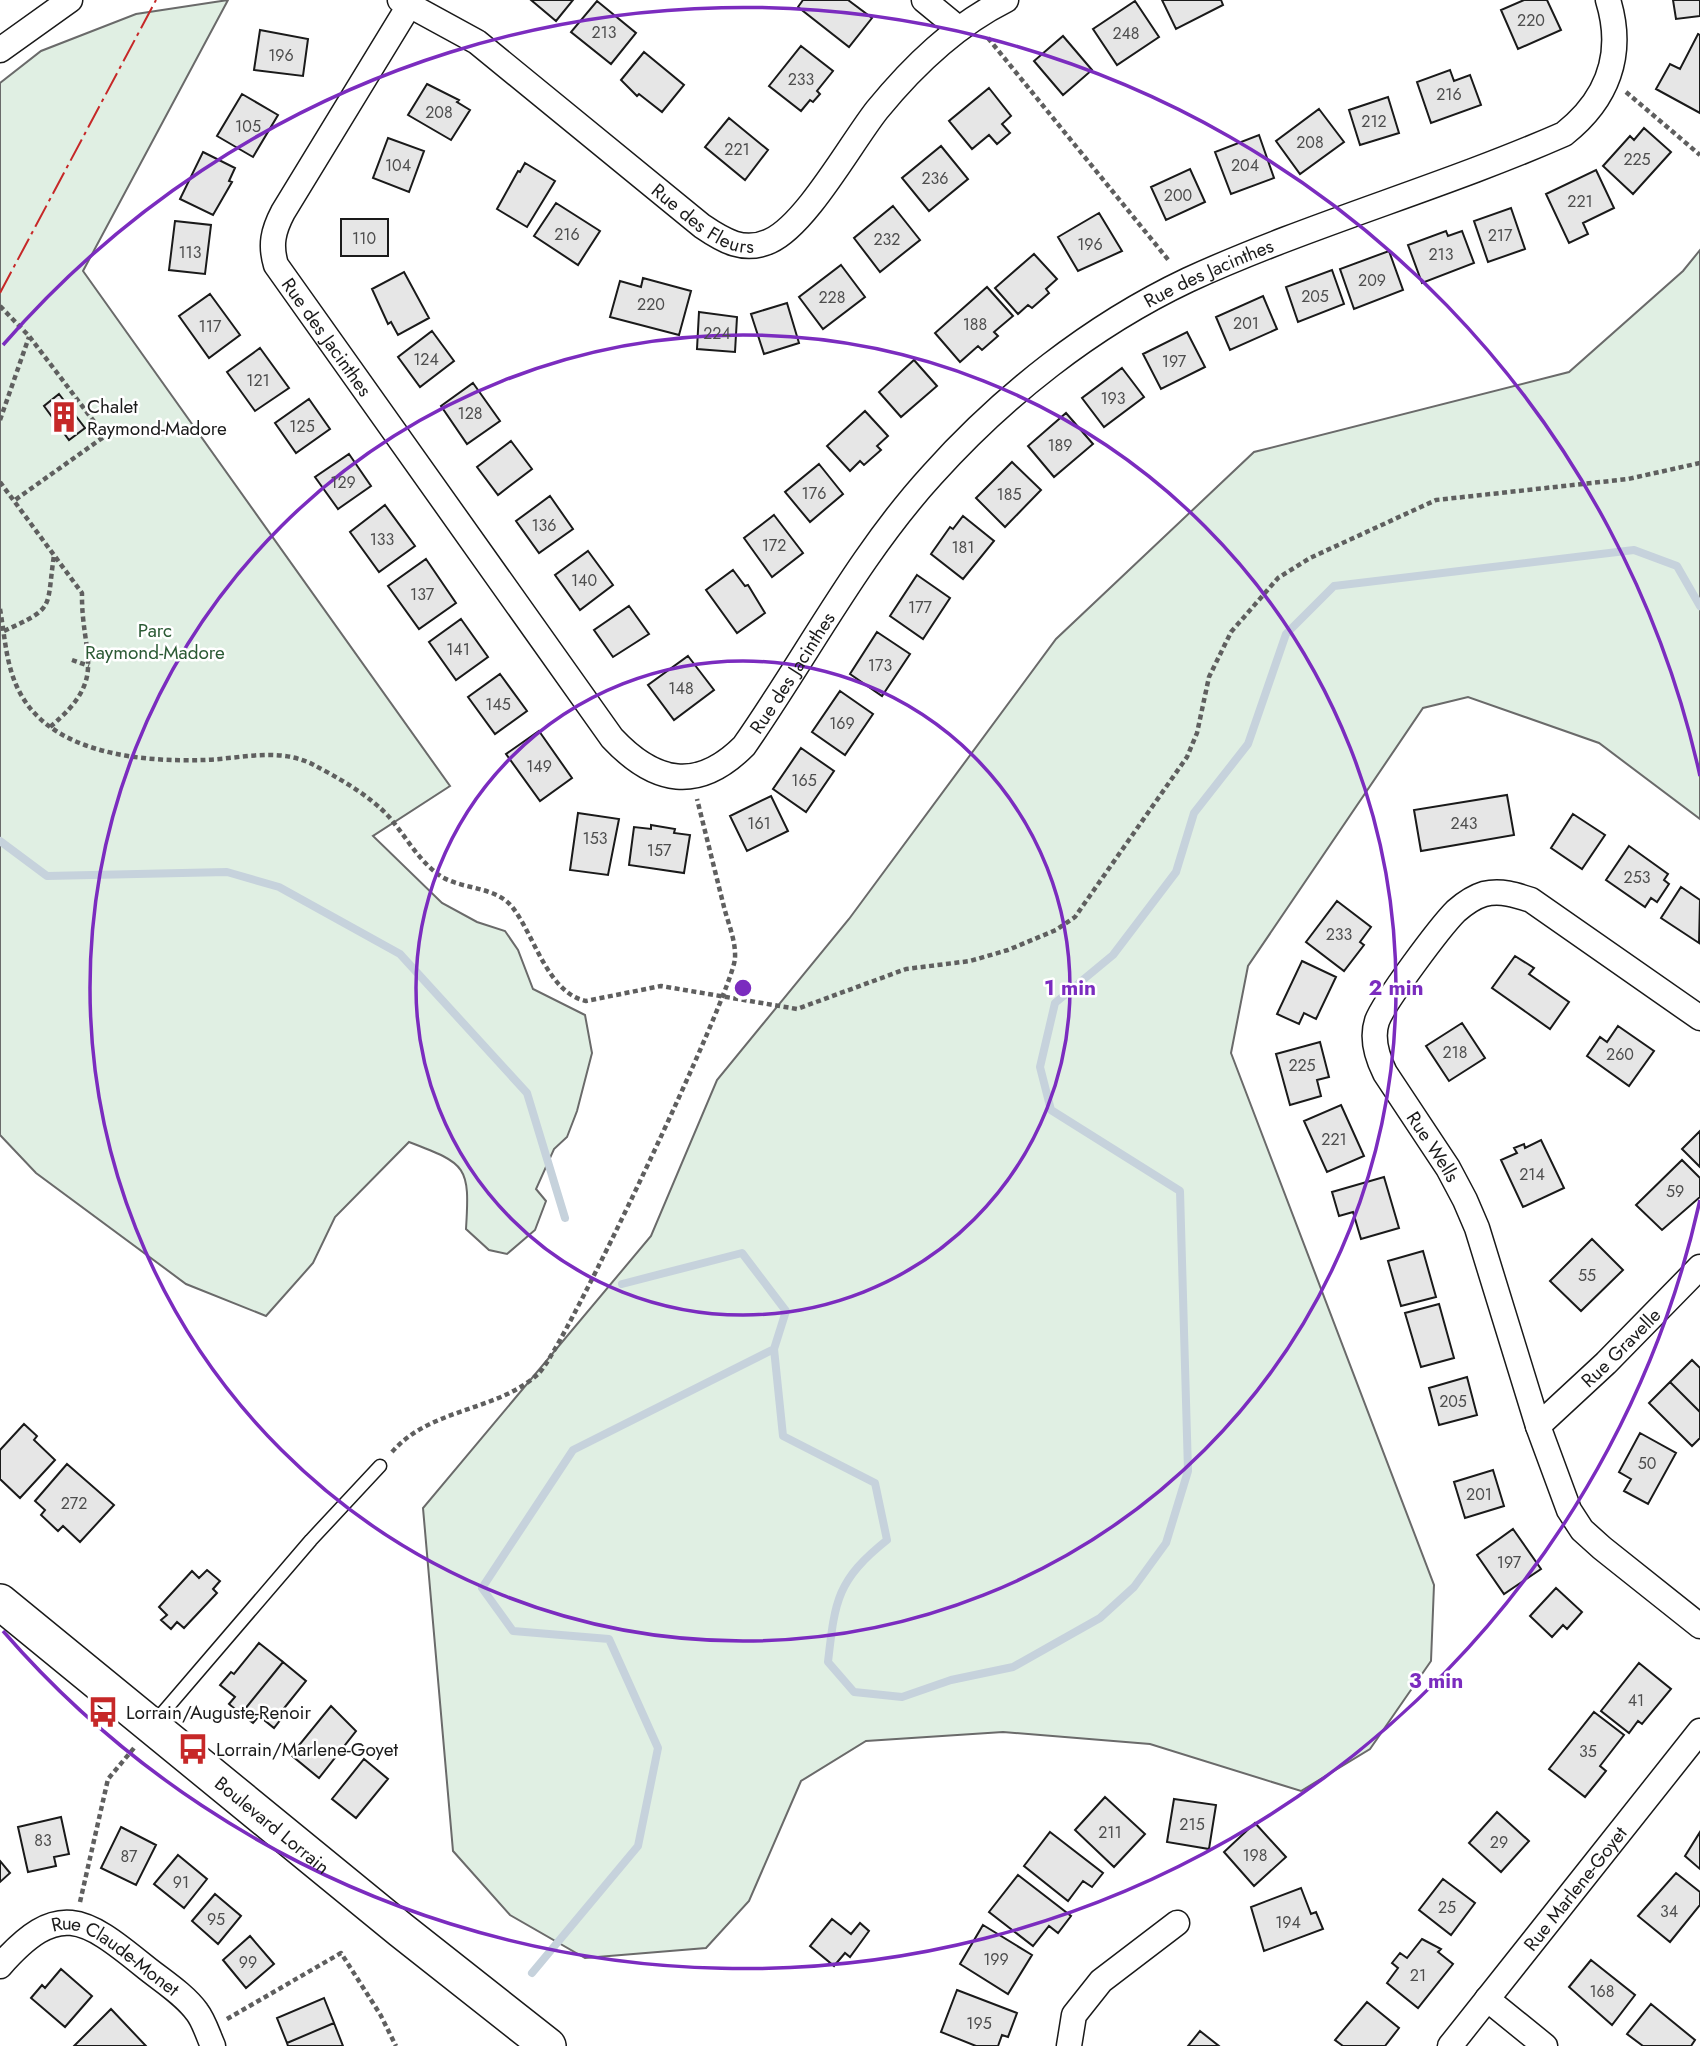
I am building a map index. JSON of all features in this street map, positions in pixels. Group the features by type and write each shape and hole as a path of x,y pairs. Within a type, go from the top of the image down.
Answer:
{"main road":[{"name":"Boulevard Lorrain","path":"0,1602 548,2046"}],"street":[{"path":"0,50 70,0"},
{"path":"924,0 965,23"},
{"name":"Rue des Fleurs","path":"405,2 477,41 702,226 738,247 754,246 785,233 878,110 965,23 1006,0"},
{"name":"Rue des Jacinthes","path":"405,2 283,212 274,231 272,250 276,265 612,738 640,764 657,774 691,776 725,764 744,746 861,567 929,477 1007,400 1093,336 1186,281 1255,251 1564,134 1596,105 1610,78 1613,33 1608,0"},
{"name":"Rue Wells","path":"1700,1018 1531,901 1499,892 1482,895 1456,912 1377,1022 1374,1039 1381,1065 1448,1168 1477,1228 1538,1426 1560,1488 1582,1530 1700,1626"},
{"name":"Rue Gravelle","path":"1538,1426 1606,1363 1700,1267"},
{"name":"Rue Marlene-Goyet","path":"1450,2046 1700,1731"},
{"name":"Rue Claude-Monet","path":"0,1966 15,1949 43,1928 76,1923 91,1926 183,1998 197,2012 210,2038"},
{"path":"1069,2046 1074,2015 1101,1981 1177,1923"},
{"path":"1487,1999 1545,2046"}],"lane":[{"path":"151,1726 311,1540 380,1466"}],"path":[{"path":"965,23 1186,281"},
{"path":"1610,78 1700,155"},
{"path":"0,306 29,336 105,436 15,500"},
{"path":"0,420 29,336"},
{"path":"0,610 8,663 19,692 50,727 99,750 154,759 294,755 335,777 385,813 425,862 443,877 503,898 514,909 555,978 573,998 586,1001 661,986 797,1009 906,968 970,961 1008,950 1056,930 1075,917 1188,757 1197,733 1209,677 1231,632 1278,578 1310,558 1436,500 1628,479 1700,463"},
{"path":"0,482 81,591 89,666 88,683 68,712 50,727"},
{"path":"4,631 41,614 47,606 54,554"},
{"path":"72,660 89,666"},
{"path":"380,1466 406,1436 423,1426 516,1389 539,1373 556,1350 723,997 736,961 735,948 691,776"},
{"path":"76,1923 108,1779 151,1726"},
{"path":"210,2038 341,1953 380,2014 396,2046"}],"green space":[{"name":"Parc Raymond-Madore","path":"228,0 83,271 450,786 373,836 442,903 477,922 505,931 518,950 533,989 585,1015 592,1053 577,1111 567,1137 554,1149 536,1189 546,1201 535,1230 507,1254 489,1250 466,1229 467,1192 461,1170 443,1156 409,1142 335,1217 313,1263 266,1316 186,1284 36,1173 0,1135 0,83 41,51 136,14"},
{"path":"1700,250 1700,819 1599,743 1468,697 1423,708 1248,966 1231,1053 1434,1585 1431,1661 1370,1749 1301,1791 1150,1744 1003,1732 866,1741 801,1781 749,1901 706,1948 585,1958 510,1915 453,1851 423,1508 651,1236 717,1080 849,919 1056,639 1254,452 1569,372 1683,271"}],"building":[{"path":"531,0 573,0 556,21"},
{"path":"803,0 848,0 872,18 849,47 798,7"},
{"path":"1162,0 1221,0 1223,5 1176,29"},
{"path":"1524,0 1547,0 1561,30 1518,49 1501,10"},
{"path":"1673,0 1700,0 1700,16 1676,19"},
{"path":"597,1 636,33 611,64 571,32"},
{"path":"1135,1 1159,37 1117,65 1093,29"},
{"path":"260,30 308,39 303,76 254,70"},
{"path":"1698,34 1700,113 1656,89 1670,64 1680,69"},
{"path":"1063,36 1092,70 1063,95 1034,61"},
{"path":"801,46 833,71 817,91 820,94 813,102 810,100 801,111 769,86"},
{"path":"644,52 684,85 662,112 639,94 637,96 621,80"},
{"path":"1450,70 1454,81 1470,75 1481,105 1431,123 1417,82"},
{"path":"427,84 459,100 457,102 470,110 451,140 408,115"},
{"path":"989,88 1011,116 1002,124 1010,133 997,144 989,135 972,149 949,121"},
{"path":"242,94 278,115 253,157 217,136"},
{"path":"1388,97 1399,133 1360,145 1349,110"},
{"path":"1319,109 1344,142 1300,174 1276,141"},
{"path":"729,118 768,150 745,180 705,147"},
{"path":"1644,128 1671,152 1633,194 1603,166 1630,136 1634,140"},
{"path":"1259,135 1274,178 1231,194 1215,152"},
{"path":"388,138 424,151 409,192 373,178"},
{"path":"941,146 968,179 929,211 902,178"},
{"path":"203,152 235,168 229,181 232,182 213,215 180,199"},
{"path":"525,163 555,181 527,227 497,209"},
{"path":"1190,169 1205,202 1166,220 1151,187"},
{"path":"1596,170 1614,208 1583,223 1588,234 1569,243 1546,194"},
{"path":"556,203 600,231 578,265 534,236"},
{"path":"893,206 920,240 880,272 854,238"},
{"path":"1511,208 1525,249 1488,262 1474,221"},
{"path":"1099,213 1122,251 1078,271 1058,237"},
{"path":"341,219 388,219 388,256 341,256"},
{"path":"175,221 211,225 205,274 169,270"},
{"path":"1446,231 1448,236 1462,231 1474,263 1422,283 1408,245"},
{"path":"1389,251 1403,290 1354,309 1340,269"},
{"path":"1034,254 1057,279 1046,289 1049,293 1032,308 1028,305 1018,314 995,288"},
{"path":"841,265 865,297 823,329 799,297"},
{"path":"1332,270 1344,304 1298,322 1286,287"},
{"path":"404,272 429,318 398,335 391,322 388,324 372,289"},
{"path":"643,278 691,291 679,335 610,317 620,281 641,287"},
{"path":"987,287 1013,316 994,332 998,336 982,350 978,346 960,362 935,333"},
{"path":"210,294 240,335 209,358 179,316"},
{"path":"1263,296 1277,329 1230,350 1216,317"},
{"path":"787,303 799,343 764,354 751,314"},
{"path":"699,312 737,317 735,352 697,349"},
{"path":"432,331 454,361 420,387 398,357"},
{"path":"1187,332 1205,367 1161,389 1143,354"},
{"path":"260,348 289,388 255,411 227,372"},
{"path":"914,360 937,386 901,417 879,392"},
{"path":"1122,368 1144,397 1104,427 1082,398"},
{"path":"473,383 500,421 467,444 441,406"},
{"name":"Chalet Raymond-Madore","path":"59,394 85,428 69,440 44,406"},
{"path":"309,399 330,429 296,453 275,423"},
{"path":"865,411 888,436 877,446 881,450 864,465 860,461 850,471 827,446"},
{"path":"1066,413 1093,444 1054,477 1028,446"},
{"path":"511,441 532,469 498,495 477,467"},
{"path":"349,454 371,486 338,509 315,477"},
{"path":"1012,462 1041,490 1005,527 976,498"},
{"path":"819,464 843,494 810,522 785,492"},
{"path":"550,496 573,529 539,553 516,521"},
{"path":"385,505 415,546 379,572 350,532"},
{"path":"774,515 803,553 772,577 744,538"},
{"path":"963,516 994,541 963,579 931,554 950,527 953,529"},
{"path":"588,551 613,585 580,610 555,575"},
{"path":"426,559 456,603 419,629 388,586"},
{"path":"733,570 745,586 748,585 765,613 737,633 706,590"},
{"path":"917,575 950,598 923,639 890,616"},
{"path":"629,606 649,634 613,657 594,630"},
{"path":"461,619 488,657 456,680 429,642"},
{"path":"877,632 910,654 882,696 850,674"},
{"path":"688,656 714,690 674,720 648,685"},
{"path":"500,674 527,711 495,734 468,697"},
{"path":"840,691 873,714 845,755 812,732"},
{"path":"539,731 572,778 540,801 506,754"},
{"path":"801,748 834,771 806,812 773,789"},
{"path":"1507,795 1514,835 1421,851 1414,810"},
{"path":"771,796 788,831 747,851 730,816"},
{"path":"578,813 619,819 608,875 570,870"},
{"path":"1573,814 1605,835 1582,869 1551,848"},
{"path":"651,825 690,835 684,873 629,865 634,827 651,829"},
{"path":"1629,846 1668,874 1664,880 1669,884 1657,902 1651,898 1645,907 1606,880"},
{"path":"1681,887 1700,900 1699,943 1661,918"},
{"path":"1337,901 1371,927 1360,942 1364,945 1344,971 1306,942"},
{"path":"1515,956 1534,968 1529,974 1569,1002 1550,1029 1492,988"},
{"path":"1302,961 1336,977 1316,1019 1304,1013 1299,1024 1277,1014"},
{"path":"1462,1023 1485,1058 1449,1081 1426,1046"},
{"path":"1618,1026 1654,1051 1629,1086 1587,1056 1600,1037 1607,1042"},
{"path":"1320,1042 1329,1077 1317,1080 1321,1096 1290,1105 1276,1054"},
{"path":"1341,1105 1364,1156 1327,1172 1304,1121"},
{"path":"1700,1131 1700,1167 1682,1149"},
{"path":"1541,1140 1564,1188 1523,1207 1501,1160 1517,1153 1514,1148 1524,1144 1525,1148"},
{"path":"1682,1160 1700,1178 1700,1197 1662,1230 1636,1205"},
{"path":"1384,1177 1399,1228 1361,1239 1353,1212 1339,1216 1332,1192"},
{"path":"1592,1239 1623,1270 1581,1311 1550,1281"},
{"path":"1423,1251 1436,1297 1401,1306 1388,1261"},
{"path":"1439,1304 1454,1358 1421,1367 1405,1313"},
{"path":"1692,1360 1700,1368 1700,1412 1670,1382"},
{"path":"1467,1377 1477,1415 1439,1425 1429,1388"},
{"path":"1670,1382 1700,1412 1700,1438 1692,1446 1649,1403"},
{"path":"24,1424 37,1436 34,1440 55,1460 20,1498 0,1479 0,1450"},
{"path":"1640,1433 1676,1453 1648,1504 1624,1491 1631,1479 1619,1472"},
{"path":"67,1464 114,1505 80,1542 63,1526 58,1531 41,1515 45,1510 35,1501"},
{"path":"1493,1470 1504,1506 1465,1518 1454,1482"},
{"path":"1513,1529 1541,1569 1504,1594 1477,1555"},
{"path":"207,1570 220,1581 213,1589 217,1593 184,1628 177,1622 171,1629 161,1620 167,1615 159,1607 192,1571 199,1578"},
{"path":"1556,1588 1582,1612 1567,1629 1563,1625 1552,1637 1530,1616"},
{"path":"259,1643 283,1662 241,1714 229,1704 235,1697 220,1685 231,1672 234,1674"},
{"path":"283,1662 306,1681 281,1712 284,1715 274,1728 259,1716 253,1723 241,1714"},
{"path":"1639,1663 1671,1689 1642,1724 1638,1721 1629,1733 1601,1711"},
{"path":"331,1706 356,1731 319,1778 291,1755"},
{"path":"1594,1712 1624,1735 1600,1766 1606,1771 1585,1797 1549,1769"},
{"path":"364,1759 388,1779 356,1818 332,1799"},
{"path":"1105,1797 1145,1834 1114,1867 1075,1830"},
{"path":"1174,1799 1216,1805 1209,1849 1167,1842"},
{"path":"1497,1812 1529,1841 1501,1872 1469,1843"},
{"path":"61,1817 69,1854 54,1857 56,1866 28,1872 18,1827"},
{"path":"1255,1823 1286,1857 1254,1886 1224,1852"},
{"path":"121,1827 156,1845 136,1885 101,1868"},
{"path":"1050,1832 1103,1873 1092,1887 1083,1881 1068,1901 1024,1866"},
{"path":"1700,1832 1700,1869 1685,1856"},
{"path":"178,1855 207,1879 184,1908 154,1884"},
{"path":"0,1861 10,1873 0,1882"},
{"path":"1676,1873 1700,1892 1700,1905 1670,1942 1638,1916"},
{"path":"1018,1875 1071,1916 1058,1933 1049,1926 1033,1946 989,1912"},
{"path":"1443,1879 1475,1903 1451,1935 1419,1910"},
{"path":"1301,1888 1311,1914 1316,1912 1323,1929 1264,1951 1251,1907"},
{"path":"215,1894 241,1916 218,1944 192,1921"},
{"path":"832,1919 851,1934 860,1923 869,1931 850,1957 845,1953 834,1966 810,1946"},
{"path":"983,1925 1032,1955 1008,1994 960,1964"},
{"path":"250,1936 274,1964 246,1988 223,1960"},
{"path":"1422,1939 1441,1949 1438,1952 1453,1964 1418,2008 1387,1983 1398,1968 1392,1963 1400,1953 1407,1958"},
{"path":"1591,1960 1635,1995 1612,2025 1569,1987"},
{"path":"61,1969 92,1996 65,2027 31,1998 42,1985 45,1988"},
{"path":"957,1990 1017,2013 1008,2037 1002,2035 998,2046 976,2046 941,2032"},
{"path":"324,1998 334,2023 287,2043 277,2018"},
{"path":"1367,2002 1399,2028 1385,2046 1343,2046 1335,2040"},
{"path":"1651,2004 1695,2040 1691,2046 1643,2046 1627,2034"},
{"path":"111,2009 146,2046 74,2046"},
{"path":"334,2023 343,2046 288,2046 287,2043"},
{"path":"1200,2031 1219,2046 1188,2046"}],"waterway":[{"path":"622,1284 742,1253 786,1311 774,1349 783,1436 875,1483 887,1540 870,1554 848,1580 841,1593 833,1622 828,1662 854,1692 902,1697 951,1680 1013,1667 1100,1618 1134,1587 1166,1543 1188,1471 1180,1191 1051,1110 1040,1067 1055,1003 1113,955 1176,872 1194,813 1248,744 1286,634 1334,586 1634,550 1677,566 1700,606"},
{"path":"0,841 47,876 227,872 279,887 400,954 527,1093 565,1218"},
{"path":"532,1973 638,1846 658,1748 609,1639 513,1631 482,1588 573,1450 774,1349"}],"power":[{"path":"0,293 156,0"}],"place":[{"name":"Chalet Raymond-Madore","path":"64,417"},
{"name":"Lorrain/Auguste-Renoir","path":"103,1712"},
{"name":"Lorrain/Marlene-Goyet","path":"193,1749"}]}
